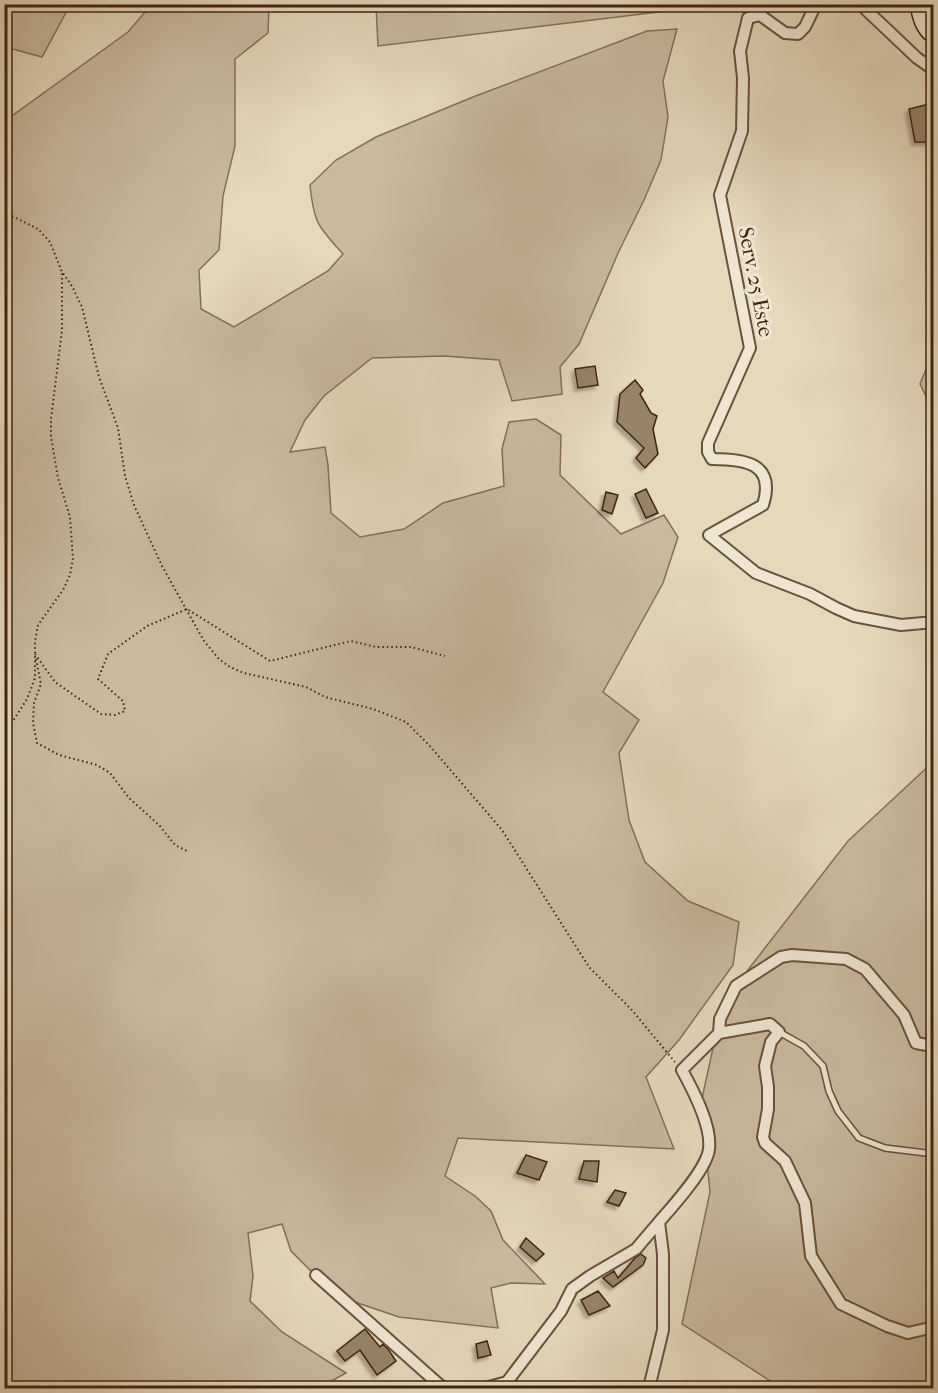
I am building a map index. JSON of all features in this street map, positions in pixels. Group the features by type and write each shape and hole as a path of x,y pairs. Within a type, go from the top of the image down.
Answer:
{"main road":[{"path":"918,4 921,21 929,34 933,36"}],"street":[{"name":"Serv. 25 Este","path":"816,4 805,27 798,34 785,33 760,15 748,18 744,28 740,51 742,131 720,195 750,348 708,443 708,452 712,459 735,459 750,462 762,473 768,488 763,505 709,535 756,573 810,594 854,616 901,625 933,622"},
{"path":"860,4 917,58 933,70"},
{"path":"719,1032 720,1019 736,986 781,957 792,955 846,959 857,963 865,969 904,1015 916,1043 927,1045 933,1042"},
{"path":"486,1389 507,1382 561,1311 572,1289 636,1249 689,1185 705,1161 710,1149 705,1117 682,1070 719,1032 770,1024 779,1032 771,1042 765,1066 768,1109 763,1137 765,1143 785,1161 805,1203 811,1256 841,1304 908,1333 933,1327"},
{"path":"649,1389 663,1330 663,1254 658,1222"},
{"path":"316,1275 443,1389"}],"lane":[{"path":"779,1032 804,1046 823,1066 829,1091 838,1111 859,1138 885,1148 933,1154"}],"path":[{"path":"4,212 38,229 50,242 62,272 72,286 82,307 99,377 118,428 125,476 134,505 162,566 204,641 219,660 230,668 244,673 306,687 325,697 373,709 406,722 429,745 502,830 589,967 631,1009 682,1070"},
{"path":"4,735 27,699 35,678 35,641 38,625 63,590 70,575 73,559 70,518 58,477 51,437 51,419 62,330 62,272"},
{"path":"35,654 55,682 101,714 115,715 125,711 123,701 98,679 108,654 147,626 187,609"},
{"path":"187,609 270,662 351,641 376,647 411,647 445,656"},
{"path":"35,654 41,684 34,703 33,723 37,743 59,755 97,765 110,773 129,798 159,825 175,845 187,851"}],"shaded area":[{"path":"376,4 709,5 378,46"},
{"path":"4,5 70,5 42,57 5,47"},
{"path":"151,5 269,5 268,33 235,59 235,146 223,196 219,250 199,270 201,309 234,327 328,271 343,254 319,224 313,208 310,185 336,160 376,137 473,97 647,31 677,29 663,81 668,117 661,160 579,344 560,367 562,394 512,401 499,360 444,356 372,358 324,396 305,420 290,452 325,447 331,513 360,537 404,529 443,503 504,486 502,449 509,422 536,419 561,435 560,475 621,534 664,515 678,537 663,583 603,692 639,720 619,753 629,820 645,862 688,901 739,922 733,965 679,1040 646,1077 674,1149 458,1138 445,1176 475,1196 491,1211 503,1240 545,1284 511,1283 491,1288 498,1328 399,1317 346,1299 321,1281 291,1251 282,1224 248,1233 253,1276 250,1301 282,1332 346,1373 319,1388 5,1388 5,121 128,32"},
{"path":"933,352 933,411 920,384"},
{"path":"933,762 933,1388 777,1388 775,1384 682,1324 710,1192 701,1103 723,1002 848,841"}],"building":[{"path":"933,103 933,142 915,142 909,109"},
{"path":"595,366 598,385 578,388 575,369"},
{"path":"635,380 643,390 640,394 651,413 657,416 653,429 658,454 645,468 636,458 644,448 617,422 620,394"},
{"path":"646,489 658,513 646,518 635,494"},
{"path":"606,492 618,495 612,514 602,510"},
{"path":"526,1155 547,1162 539,1180 517,1173"},
{"path":"584,1161 599,1161 597,1182 579,1179"},
{"path":"615,1190 626,1193 619,1206 607,1202"},
{"path":"526,1238 544,1254 536,1261 520,1247"},
{"path":"641,1254 646,1258 643,1265 613,1287 603,1278 614,1271 618,1278"},
{"path":"598,1291 610,1306 589,1315 581,1300"},
{"path":"365,1329 380,1347 383,1344 388,1349 396,1361 377,1375 360,1350 345,1361 337,1351"},
{"path":"487,1341 491,1355 478,1358 476,1344"}]}
